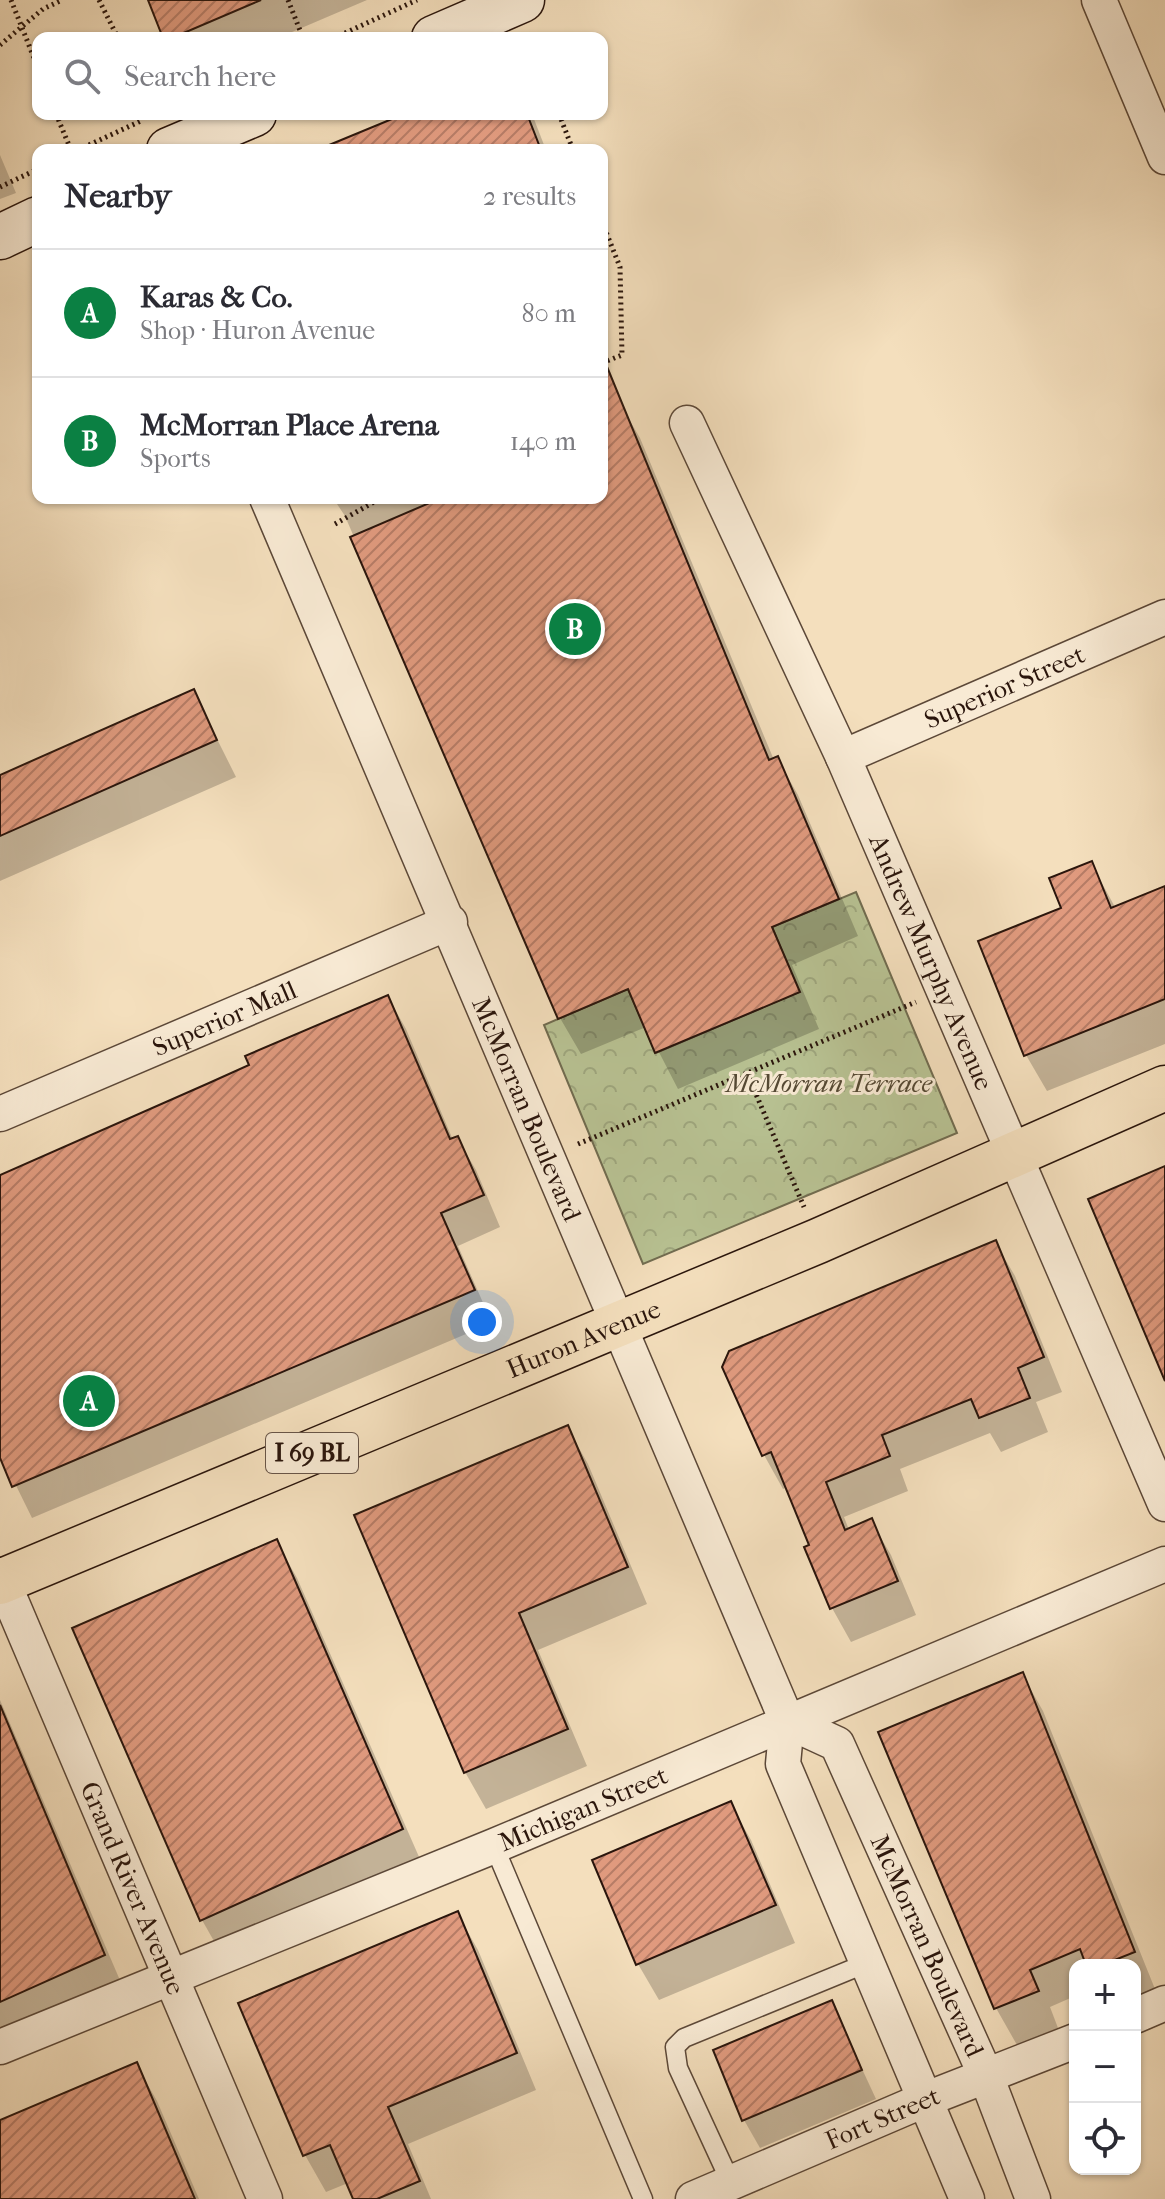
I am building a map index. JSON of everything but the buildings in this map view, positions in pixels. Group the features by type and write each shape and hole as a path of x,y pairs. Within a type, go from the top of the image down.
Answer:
{"main road":[{"name":"Huron Avenue","path":"1,1579 622,1325 1165,1088"}],"street":[{"path":"448,32 522,0"},
{"path":"1099,0 1165,157"},
{"path":"183,144 240,120"},
{"path":"0,237 32,222"},
{"name":"Andrew Murphy Avenue","path":"687,423 843,757 1165,1504"},
{"name":"McMorran Boulevard","path":"270,504 622,1325 787,1721 783,1764 967,2199"},
{"name":"Superior Street","path":"843,757 1165,617"},
{"name":"Superior Mall","path":"0,1114 450,922"},
{"name":"Michigan Street","path":"0,2047 494,1846 1165,1564"},
{"name":"Grand River Avenue","path":"1,1579 265,2199"},
{"name":"McMorran Boulevard","path":"787,1721 837,1744 986,2076 1033,2199"},
{"path":"1141,2013 1165,2003"},
{"name":"Fort Street","path":"693,2199 924,2100 1069,2043"}],"lane":[{"path":"494,1846 643,2199"},
{"path":"731,2183 678,2068 675,2047 684,2038 867,1963"}],"path":[{"path":"11,0 32,53"},
{"path":"0,45 21,26 62,0"},
{"path":"99,0 115,32"},
{"path":"288,0 301,32"},
{"path":"347,32 417,0"},
{"path":"58,120 68,144"},
{"path":"91,144 141,120"},
{"path":"561,120 571,144"},
{"path":"0,187 32,172"},
{"path":"608,237 620,267 622,355 608,361"},
{"path":"335,524 370,504"},
{"path":"549,1156 942,991"},
{"path":"747,1073 818,1241"}],"green space":[{"name":"McMorran Terrace","path":"856,892 957,1133 643,1264 544,1025 628,989 656,1053 799,992 772,927"}],"place":[{"name":"McMorran Place Arena","path":"575,629"},
{"name":"Karas & Co.","path":"89,1401"}]}
